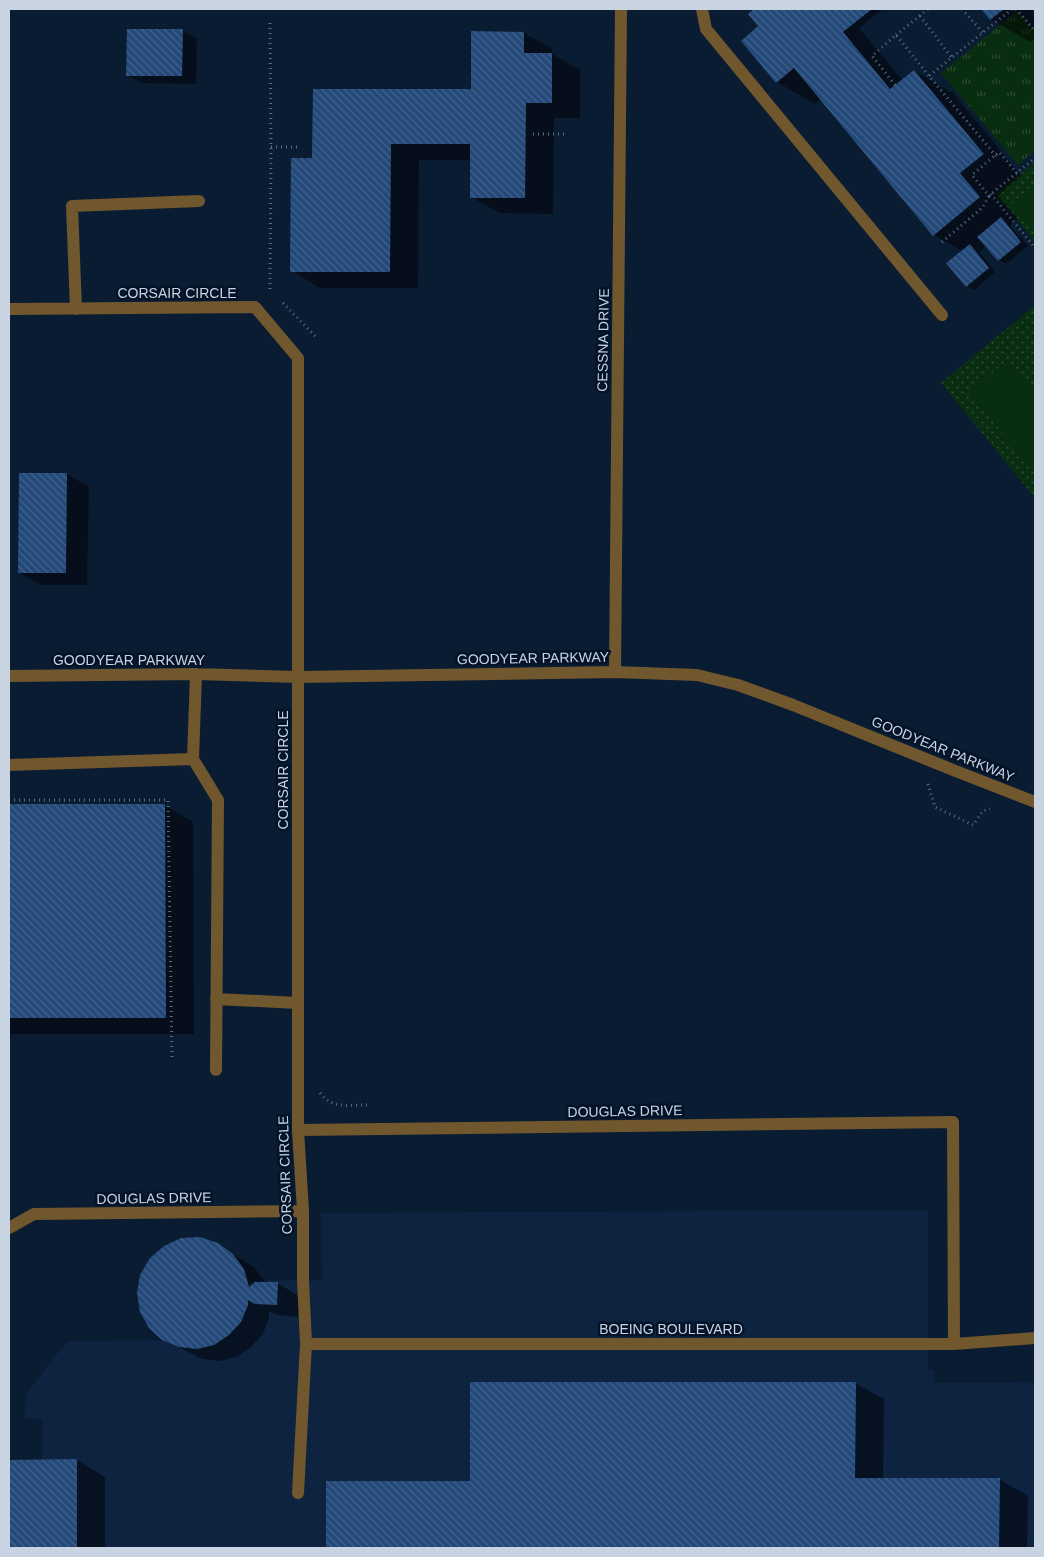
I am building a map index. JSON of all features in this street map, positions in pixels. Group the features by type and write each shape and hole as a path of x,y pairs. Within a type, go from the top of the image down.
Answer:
{"street":[{"name":"CESSNA DRIVE","path":"615,672 622,9"},
{"path":"702,9 706,29 942,315"},
{"path":"76,309 72,206 199,201"},
{"name":"CORSAIR CIRCLE","path":"9,309 255,307 298,358 298,1130 304,1211 303,1280 306,1344 298,1493"},
{"name":"GOODYEAR PARKWAY","path":"9,676 196,674 298,677 615,672 697,676 738,685 793,705 1035,802"},
{"path":"196,674 193,760 218,800 216,1070"},
{"path":"9,765 193,760"},
{"path":"216,999 298,1003"},
{"name":"DOUGLAS DRIVE","path":"298,1130 953,1122 954,1344"},
{"name":"DOUGLAS DRIVE","path":"9,1228 34,1214 304,1211"},
{"name":"BOEING BOULEVARD","path":"306,1344 954,1344 1035,1338"}],"path":[{"path":"895,85 872,56 928,9"},
{"path":"962,9 983,33"},
{"path":"929,76 1012,9"},
{"path":"1016,9 1035,32"},
{"path":"920,16 952,58"},
{"path":"270,23 270,290 316,337"},
{"path":"896,35 996,156"},
{"path":"533,134 564,134"},
{"path":"271,147 300,147"},
{"path":"1017,173 999,152 972,175 1035,248"},
{"path":"942,242 983,207 991,195 1035,158"},
{"path":"927,782 934,807 972,825 983,811 994,807"},
{"path":"9,800 168,800 172,1060"},
{"path":"318,1090 326,1100 335,1104 370,1105"}],"shaded area":[{"path":"928,1210 928,1369 934,1371 934,1383 1035,1382 1035,1548 9,1548 9,1488 41,1487 43,1419 24,1418 26,1394 67,1341 183,1340 241,1281 322,1280 321,1213"}],"green space":[{"path":"1017,11 1035,33 1035,151 1018,165 941,73"},
{"path":"1035,162 1035,242 996,194"},
{"path":"1035,184 1035,234 1011,204"},
{"path":"1035,305 1035,498 941,383"},
{"path":"1007,361 1035,394 1035,472 969,392"}],"building":[{"path":"754,9 872,9 843,32 890,89 914,70 984,154 960,173 980,197 933,236 794,68 776,83 741,41 758,26 748,14"},
{"path":"981,9 1004,9 990,20"},
{"path":"127,29 183,29 182,76 126,76"},
{"path":"471,31 524,32 524,53 552,53 552,103 526,103 525,198 470,198 470,144 391,144 390,272 290,272 291,158 312,158 313,89 471,89"},
{"path":"1001,217 1021,242 998,261 977,237"},
{"path":"970,244 989,268 966,287 946,263"},
{"path":"19,473 67,473 66,573 18,573"},
{"path":"9,804 165,804 166,1018 9,1018"},
{"path":"200,1237 218,1243 233,1254 244,1269 249,1287 255,1282 278,1282 277,1305 255,1304 248,1300 248,1305 241,1322 229,1335 214,1345 197,1349 179,1347 162,1340 149,1328 140,1312 137,1293 140,1275 150,1258 164,1246 181,1238"},
{"path":"470,1382 856,1382 855,1478 1000,1478 999,1548 326,1548 326,1481 470,1481"},
{"path":"77,1459 77,1548 9,1548 9,1460"}]}
